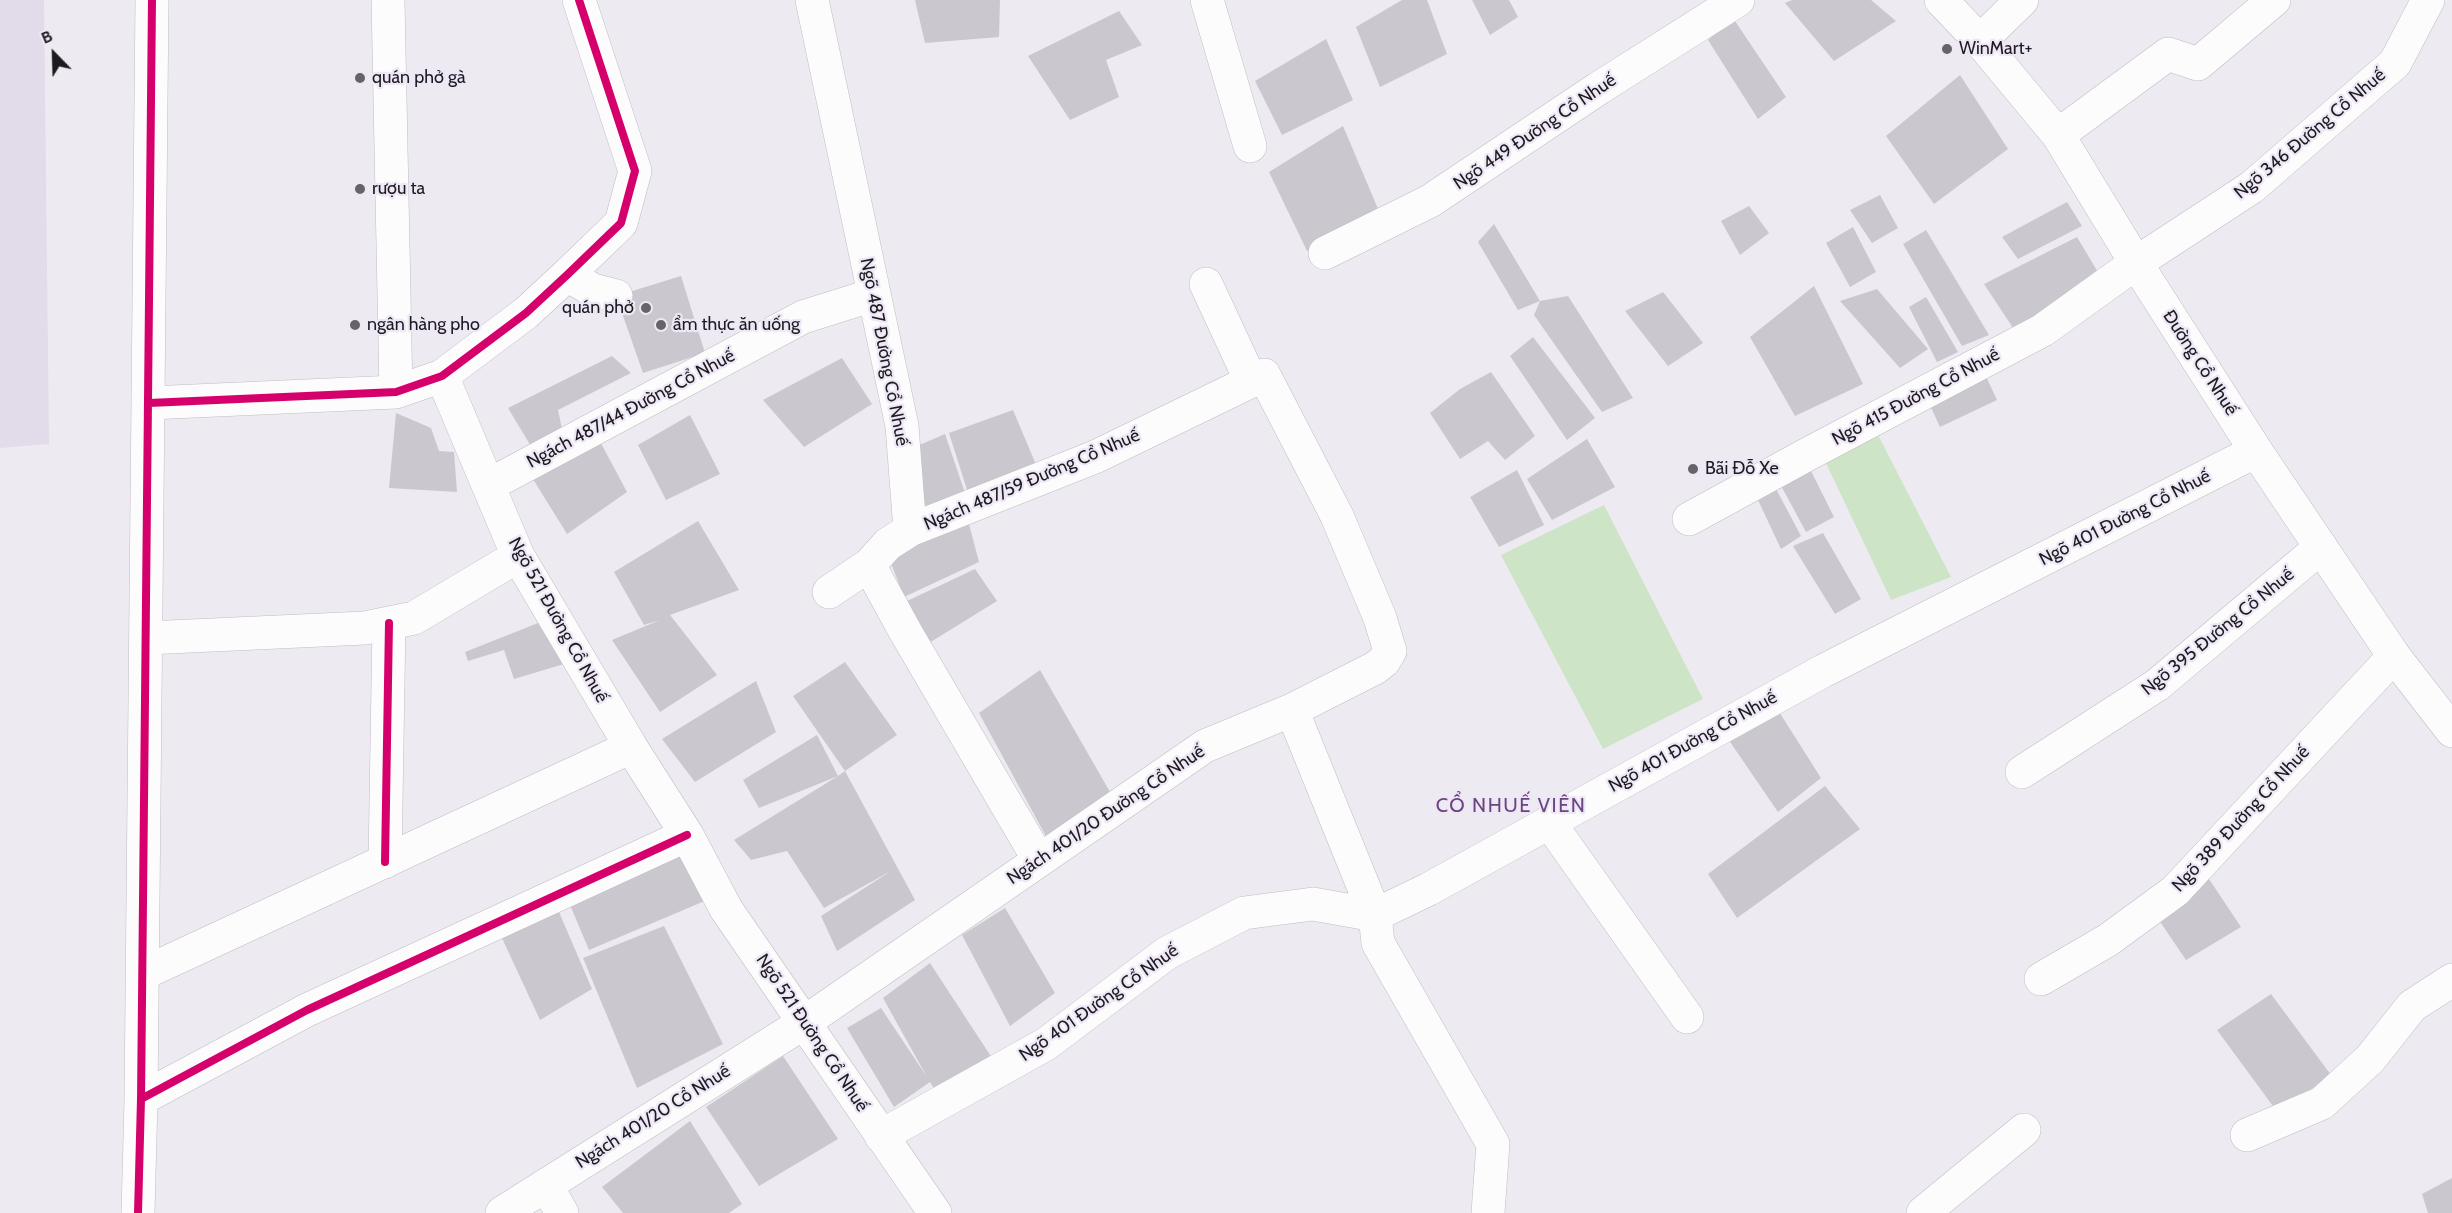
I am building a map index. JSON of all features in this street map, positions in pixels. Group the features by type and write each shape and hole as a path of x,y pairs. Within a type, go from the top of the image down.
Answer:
{"street":[{"path":"138,1213 144,973 153,0"},
{"path":"388,0 396,392"},
{"path":"149,403 396,392 442,376 526,313 567,275 621,223 635,171 579,0"},
{"name":"Ngõ 487 Đường Cổ Nhuế","path":"812,0 902,426 910,530"},
{"path":"1207,0 1250,146"},
{"name":"Ngõ 449 Đường Cổ Nhuế","path":"1325,253 1430,201 1599,88 1738,0"},
{"name":"Đường Cổ Nhuế","path":"1941,0 1980,41 2058,135 2256,452 2394,656 2452,731"},
{"path":"1980,41 2022,0"},
{"path":"2058,135 2168,54 2198,64 2274,0"},
{"name":"Ngõ 346 Đường Cổ Nhuế","path":"2136,263 2252,187 2395,63 2428,0"},
{"name":"Ngõ 415 Đường Cổ Nhuế","path":"1689,519 2043,330 2136,263"},
{"path":"567,275 593,290 616,296"},
{"path":"1206,284 1251,381"},
{"name":"Ngách 487/44 Đường Cổ Nhuế","path":"489,485 803,317 873,295"},
{"name":"Ngách 401/20 Đường Cổ Nhuế","path":"805,1022 1205,746 1292,710 1375,668 1384,661 1390,651 1380,618 1337,516 1264,375 1251,381"},
{"name":"Ngõ 521 Đường Cổ Nhuế","path":"442,376 518,556 631,747 687,835 726,909 935,1213"},
{"name":"Ngách 487/59 Đường Cổ Nhuế","path":"910,530 1095,457 1251,381"},
{"name":"Ngõ 401 Đường Cổ Nhuế","path":"881,1136 1046,1044 1167,953 1244,913 1313,904 1375,915 1429,889 1823,670 2256,452"},
{"path":"829,592 869,565 888,544 910,530"},
{"name":"Ngõ 395 Đường Cổ Nhuế","path":"2022,772 2157,685 2321,547"},
{"path":"147,638 364,628 414,618 518,556"},
{"path":"869,565 1039,860"},
{"path":"385,861 389,623"},
{"name":"Ngõ 389 Đường Cổ Nhuế","path":"2041,979 2108,940 2175,891 2394,656"},
{"path":"1292,710 1375,915 1378,943 1493,1144 1488,1213"},
{"path":"144,973 631,747"},
{"path":"1549,822 1687,1017"},
{"path":"141,1098 307,1011 687,835"},
{"path":"2247,1135 2322,1103 2370,1059 2412,1006 2452,980"},
{"name":"Ngách 401/20 Cổ Nhuế","path":"502,1213 805,1022"},
{"path":"1923,1213 2024,1130"},
{"path":"546,1185 562,1213"}],"shaded area":[{"path":"0,0 44,0 49,444 0,448"}],"green space":[{"path":"1878,435 1951,577 1891,600 1824,459"},
{"path":"1604,505 1703,699 1603,749 1501,555"}],"building":[{"path":"915,0 1000,0 999,37 925,43"},
{"path":"1402,0 1427,0 1447,54 1380,87 1356,27"},
{"path":"1472,0 1509,0 1518,17 1490,35"},
{"path":"1792,0 1871,0 1896,21 1834,61 1785,3"},
{"path":"1119,11 1142,45 1106,60 1119,97 1070,120 1028,56"},
{"path":"1733,18 1786,97 1758,119 1708,40"},
{"path":"1326,39 1353,100 1282,135 1255,81"},
{"path":"1960,75 2008,149 1934,204 1886,136"},
{"path":"1343,126 1381,216 1307,251 1269,172"},
{"path":"1880,195 1898,228 1872,243 1850,210"},
{"path":"2067,202 2082,226 2018,259 2002,237"},
{"path":"1749,206 1769,233 1740,255 1721,221"},
{"path":"1494,224 1540,301 1518,310 1478,242"},
{"path":"1853,227 1876,272 1850,287 1826,243"},
{"path":"1926,230 1989,335 1962,346 1903,244"},
{"path":"2077,237 2099,274 2015,331 1984,284"},
{"name":"ẩm thực ăn uống","path":"681,276 705,353 643,373 616,296"},
{"path":"1814,286 1863,384 1795,416 1750,337"},
{"path":"1877,289 1928,349 1900,368 1840,301"},
{"path":"1663,292 1703,343 1668,366 1625,311"},
{"path":"1568,296 1633,398 1602,412 1534,315 1540,301"},
{"path":"1926,297 1958,352 1937,362 1909,307"},
{"path":"1533,337 1595,418 1567,440 1510,356"},
{"path":"612,356 631,373 558,410 564,438 535,453 508,408"},
{"path":"842,358 872,404 804,447 763,400"},
{"path":"1491,372 1535,436 1505,460 1488,441 1460,459 1430,413 1460,389"},
{"path":"1984,372 1997,400 1940,427 1927,399"},
{"path":"1013,410 1037,467 968,493 949,433"},
{"path":"396,413 431,428 439,451 454,452 457,492 389,488"},
{"path":"690,415 720,474 666,500 638,445"},
{"path":"596,434 627,492 567,534 531,476"},
{"path":"945,434 965,493 926,507 910,449"},
{"path":"1587,439 1615,487 1552,520 1527,479"},
{"path":"1807,463 1834,517 1806,532 1779,482"},
{"path":"1517,470 1544,525 1499,547 1470,497"},
{"path":"1775,487 1801,536 1781,549 1757,498"},
{"path":"966,513 979,562 904,597 886,550"},
{"path":"698,521 739,590 670,615 717,675 660,712 612,640 660,620 644,625 614,572"},
{"path":"1823,533 1861,599 1835,614 1793,546"},
{"path":"975,569 997,601 929,643 907,601"},
{"path":"538,623 564,664 514,679 504,650 468,661 465,652"},
{"path":"845,662 897,735 845,771 793,696"},
{"path":"1040,670 1110,792 1048,840 979,713"},
{"path":"756,681 776,732 695,782 662,739"},
{"path":"1776,707 1821,778 1778,812 1726,736"},
{"path":"817,735 838,776 759,808 743,780"},
{"path":"845,771 915,900 837,951 821,916 891,871 824,908 787,851 751,860 734,840"},
{"path":"1825,786 1860,829 1737,918 1708,874"},
{"path":"682,847 707,900 589,950 567,898"},
{"path":"2195,858 2241,927 2186,960 2142,895"},
{"path":"556,905 592,989 540,1020 501,936"},
{"path":"1005,908 1055,993 1010,1026 962,935"},
{"path":"664,926 723,1044 637,1088 583,958"},
{"path":"930,963 994,1061 939,1097 930,1082 894,1107 847,1028 881,1008 927,1077 883,998"},
{"path":"2271,994 2331,1075 2278,1113 2217,1030"},
{"path":"783,1056 838,1139 759,1186 706,1107"},
{"path":"690,1121 742,1204 729,1213 623,1213 602,1187"},
{"path":"2452,1178 2452,1213 2428,1213 2422,1194"}],"cycle path":[{"path":"141,1099 152,0"},
{"path":"149,403 396,392 442,376 526,313 567,275 621,223 635,171 579,0"},
{"path":"385,862 389,623"},
{"path":"138,1213 141,1099 307,1010 687,835"}],"place":[{"name":"WinMart+","path":"1947,49"},
{"name":"quán phở gà","path":"360,78"},
{"name":"rượu ta","path":"360,189"},
{"name":"quán phở","path":"646,308"},
{"name":"ngân hàng pho","path":"355,325"},
{"name":"ẩm thực ăn uống","path":"661,325"},
{"name":"Bãi Đỗ Xe","path":"1693,469"}],"district":[{"name":"CỔ NHUẾ VIÊN","path":"1511,806"}]}
